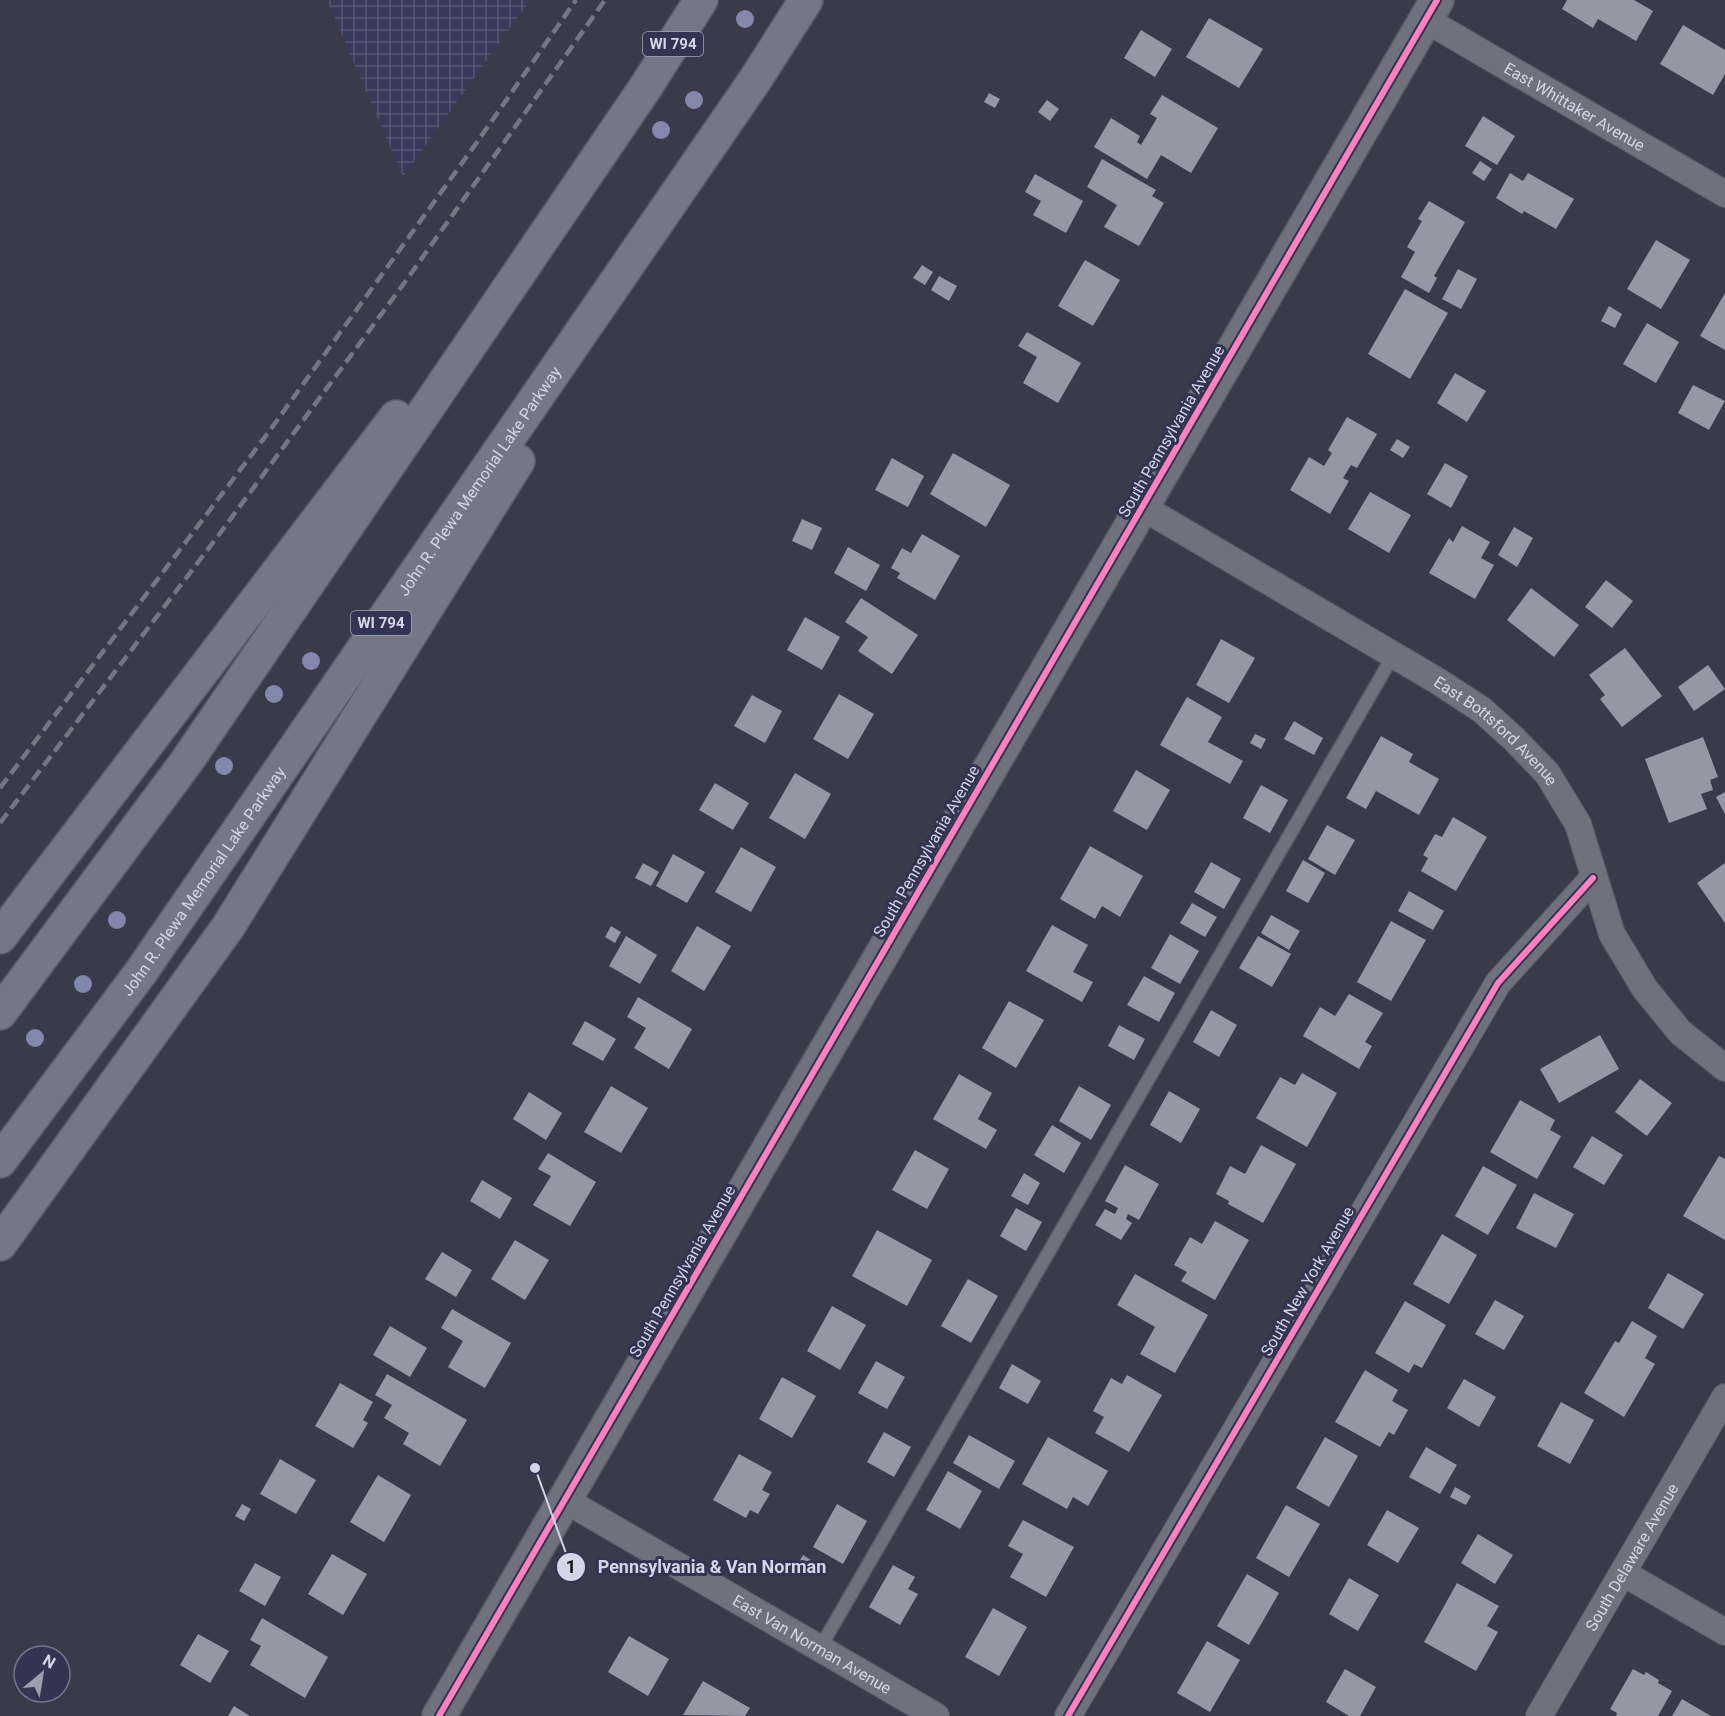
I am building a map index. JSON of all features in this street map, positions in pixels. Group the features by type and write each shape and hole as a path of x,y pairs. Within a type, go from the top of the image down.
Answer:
{"main road":[{"name":"WI 794","path":"0,1013 187,761 645,88 701,0"},
{"name":"John R. Plewa Memorial Lake Parkway","path":"0,1161 141,972 755,80 806,0"},
{"path":"0,1244 228,927 755,80"},
{"path":"0,937 645,88"}],"street":[{"name":"East Whittaker Avenue","path":"1432,10 1725,194"},
{"name":"South Pennsylvania Avenue","path":"439,1716 1432,10"},
{"name":"East Bottsford Avenue","path":"1142,507 1394,654 1482,710 1514,738 1547,773 1578,824 1612,934 1645,988 1680,1032 1725,1068"},
{"name":"South New York Avenue","path":"1068,1716 1498,983 1593,878"},
{"name":"South Delaware Avenue","path":"1539,1716 1725,1397"},
{"name":"East Van Norman Avenue","path":"565,1500 936,1716"},
{"path":"1623,1573 1725,1632"}],"lane":[{"path":"820,1648 1394,654"}],"shaded area":[{"path":"327,0 530,0 403,177"}],"building":[{"path":"1567,0 1634,0 1653,11 1636,41 1598,19 1593,28 1562,9"},
{"path":"1209,18 1263,49 1239,88 1186,57"},
{"path":"1683,25 1725,50 1725,74 1713,95 1660,64"},
{"path":"1141,30 1172,49 1155,77 1124,58"},
{"path":"989,93 1000,99 995,108 984,102"},
{"path":"1162,95 1218,128 1191,173 1161,155 1147,179 1094,147 1111,118 1140,136 1137,142 1141,145 1157,118 1150,114"},
{"path":"1047,100 1059,109 1050,121 1038,112"},
{"path":"1483,116 1515,136 1497,165 1465,146"},
{"path":"1102,159 1156,190 1152,196 1164,203 1139,246 1104,227 1117,205 1087,187"},
{"path":"1480,161 1492,169 1484,181 1472,173"},
{"path":"1510,173 1523,181 1528,173 1574,199 1556,229 1524,211 1522,214 1496,198"},
{"path":"1035,174 1083,201 1066,233 1033,215 1041,201 1025,192"},
{"path":"1429,201 1465,222 1434,276 1437,278 1429,293 1401,277 1415,252 1407,247 1422,221 1418,219"},
{"path":"1656,240 1690,260 1661,309 1627,289"},
{"path":"1085,260 1120,280 1093,326 1058,306"},
{"path":"922,265 933,272 925,285 913,278"},
{"path":"1458,269 1477,279 1461,309 1442,299"},
{"path":"939,276 957,286 949,301 931,290"},
{"path":"1405,289 1448,313 1410,379 1368,354"},
{"path":"1725,293 1725,350 1700,336"},
{"path":"1609,306 1622,314 1615,328 1601,321"},
{"path":"1647,323 1679,342 1656,383 1623,364"},
{"path":"1027,332 1081,363 1058,403 1023,383 1037,357 1018,346"},
{"path":"1455,373 1486,391 1467,422 1437,403"},
{"path":"1693,385 1725,401 1709,430 1678,413"},
{"path":"1347,417 1377,434 1357,468 1351,465 1343,478 1349,481 1330,514 1290,490 1309,457 1324,466 1332,453 1328,450"},
{"path":"1397,439 1410,447 1403,458 1390,450"},
{"path":"953,453 1010,485 986,527 930,494"},
{"path":"892,458 924,476 908,507 875,490"},
{"path":"1445,463 1468,476 1451,508 1427,494"},
{"path":"1370,492 1411,515 1389,553 1348,529"},
{"path":"802,519 822,528 812,550 792,541"},
{"path":"1462,526 1490,542 1481,558 1494,565 1475,599 1429,573 1449,538 1453,542"},
{"path":"1514,527 1533,538 1517,567 1498,555"},
{"path":"922,534 960,556 935,600 897,578 900,573 891,568 902,548 911,553"},
{"path":"848,547 880,565 866,591 834,573"},
{"path":"1606,580 1633,601 1612,628 1585,607"},
{"path":"1531,588 1579,625 1554,657 1507,620"},
{"path":"861,598 918,635 892,674 858,651 868,637 845,622"},
{"path":"805,617 840,637 822,670 787,650"},
{"path":"1221,639 1255,658 1229,703 1196,685"},
{"path":"1625,648 1662,696 1622,727 1600,699 1605,695 1589,675"},
{"path":"1708,665 1725,689 1694,711 1678,687"},
{"path":"839,694 874,714 848,759 813,739"},
{"path":"752,695 782,711 765,743 734,726"},
{"path":"1187,697 1222,717 1208,742 1243,761 1230,784 1160,745"},
{"path":"1294,721 1323,738 1314,755 1284,739"},
{"path":"1255,734 1266,739 1261,749 1250,743"},
{"path":"1381,736 1413,754 1409,762 1439,779 1419,815 1376,791 1366,809 1346,798"},
{"path":"1703,737 1718,777 1710,780 1713,790 1701,794 1707,809 1669,823 1645,759"},
{"path":"1136,770 1170,790 1147,830 1113,811"},
{"path":"795,773 831,794 805,839 769,818"},
{"path":"715,783 749,803 733,830 699,810"},
{"path":"1261,785 1288,800 1270,833 1243,818"},
{"path":"1725,792 1725,814 1716,797"},
{"path":"1453,817 1487,837 1456,891 1421,871 1428,858 1423,855 1435,834 1442,837"},
{"path":"1327,825 1355,840 1335,875 1308,859"},
{"path":"1090,846 1143,876 1120,917 1102,906 1095,919 1060,899"},
{"path":"741,847 776,867 751,912 715,892"},
{"path":"673,854 705,872 687,903 656,886"},
{"path":"1303,860 1325,873 1308,903 1286,891"},
{"path":"1211,862 1241,879 1224,909 1194,892"},
{"path":"643,863 659,872 651,886 635,878"},
{"path":"1725,863 1725,923 1697,883"},
{"path":"1409,891 1444,911 1433,930 1398,911"},
{"path":"1192,903 1217,917 1205,937 1180,923"},
{"path":"1271,915 1300,931 1289,950 1261,933"},
{"path":"1391,921 1426,940 1391,1001 1357,982"},
{"path":"1052,925 1088,945 1073,972 1093,982 1082,1002 1026,971"},
{"path":"611,926 621,932 615,943 605,937"},
{"path":"697,926 731,946 704,991 671,971"},
{"path":"1170,934 1199,951 1180,984 1151,968"},
{"path":"626,936 657,955 640,984 609,966"},
{"path":"1258,936 1291,954 1272,987 1239,968"},
{"path":"1144,976 1175,993 1159,1022 1127,1005"},
{"path":"1349,994 1383,1013 1365,1042 1372,1046 1359,1069 1303,1036 1320,1007 1335,1016"},
{"path":"638,997 692,1029 669,1069 634,1048 646,1028 627,1017"},
{"path":"1009,1001 1044,1020 1016,1068 982,1048"},
{"path":"1211,1010 1237,1025 1219,1057 1193,1042"},
{"path":"585,1021 616,1039 603,1061 572,1044"},
{"path":"1119,1025 1145,1039 1134,1060 1108,1046"},
{"path":"1600,1035 1619,1069 1559,1103 1540,1069"},
{"path":"1302,1073 1337,1093 1307,1147 1256,1118 1280,1077 1295,1085"},
{"path":"959,1074 992,1093 978,1119 997,1130 986,1149 933,1119"},
{"path":"1640,1079 1672,1103 1647,1136 1615,1112"},
{"path":"611,1086 648,1108 621,1153 584,1132"},
{"path":"1079,1086 1111,1105 1091,1140 1059,1121"},
{"path":"1169,1091 1200,1109 1181,1143 1150,1125"},
{"path":"529,1092 562,1113 546,1140 513,1119"},
{"path":"1520,1100 1555,1120 1550,1130 1561,1136 1537,1179 1490,1152"},
{"path":"1052,1125 1081,1143 1064,1173 1034,1155"},
{"path":"1592,1136 1623,1155 1604,1185 1573,1167"},
{"path":"1261,1145 1296,1164 1263,1223 1228,1204 1229,1201 1216,1194 1230,1166 1245,1174"},
{"path":"915,1150 949,1169 927,1209 892,1190"},
{"path":"548,1153 596,1182 570,1226 533,1205 551,1176 538,1169"},
{"path":"1719,1156 1725,1159 1725,1240 1683,1216"},
{"path":"1125,1165 1159,1184 1139,1220 1128,1214 1126,1219 1132,1223 1121,1240 1095,1225 1105,1209 1115,1214 1118,1208 1105,1201"},
{"path":"1483,1166 1517,1185 1488,1235 1455,1216"},
{"path":"1024,1173 1040,1183 1028,1205 1011,1196"},
{"path":"482,1180 512,1198 500,1219 470,1201"},
{"path":"1534,1193 1574,1214 1556,1248 1516,1228"},
{"path":"1016,1208 1042,1222 1026,1251 1000,1236"},
{"path":"1215,1221 1249,1240 1215,1300 1181,1281 1187,1272 1174,1265 1190,1237 1202,1244"},
{"path":"877,1230 932,1260 907,1306 852,1276"},
{"path":"1442,1234 1477,1255 1449,1304 1413,1284"},
{"path":"515,1240 549,1260 525,1300 491,1279"},
{"path":"442,1252 472,1270 456,1297 425,1279"},
{"path":"1668,1273 1704,1294 1683,1329 1648,1308"},
{"path":"1135,1274 1208,1315 1175,1373 1140,1354 1155,1327 1117,1305"},
{"path":"968,1279 998,1296 971,1343 941,1326"},
{"path":"1495,1300 1524,1316 1504,1350 1475,1334"},
{"path":"1405,1301 1446,1325 1422,1368 1414,1364 1409,1373 1375,1353"},
{"path":"832,1306 866,1325 840,1370 807,1351"},
{"path":"452,1309 511,1343 485,1388 448,1367 463,1341 441,1328"},
{"path":"1632,1321 1657,1336 1645,1358 1655,1364 1624,1417 1584,1393 1615,1341 1619,1343"},
{"path":"390,1326 427,1348 410,1377 373,1355"},
{"path":"876,1361 905,1377 887,1409 858,1393"},
{"path":"1012,1364 1041,1381 1028,1404 999,1388"},
{"path":"1365,1370 1398,1390 1392,1401 1408,1410 1394,1435 1389,1432 1380,1447 1335,1422"},
{"path":"387,1374 467,1420 440,1466 403,1444 409,1433 384,1418 392,1405 375,1395"},
{"path":"1127,1375 1162,1395 1129,1452 1095,1433 1104,1417 1093,1411 1111,1378 1122,1384"},
{"path":"782,1377 816,1396 792,1438 759,1419"},
{"path":"1464,1379 1496,1397 1479,1427 1447,1408"},
{"path":"340,1383 373,1402 363,1420 368,1423 353,1448 315,1426"},
{"path":"1561,1402 1594,1420 1570,1464 1537,1446"},
{"path":"884,1432 911,1447 894,1477 867,1462"},
{"path":"969,1435 1015,1461 999,1489 953,1463"},
{"path":"1048,1437 1108,1471 1088,1506 1073,1497 1067,1509 1022,1484"},
{"path":"1325,1437 1358,1456 1329,1507 1296,1488"},
{"path":"1426,1447 1457,1465 1440,1494 1409,1477"},
{"path":"739,1454 772,1472 762,1490 770,1494 758,1514 750,1510 746,1518 713,1500"},
{"path":"280,1459 316,1480 296,1514 260,1494"},
{"path":"948,1471 982,1491 960,1529 926,1510"},
{"path":"378,1475 411,1495 384,1542 350,1522"},
{"path":"1455,1487 1471,1496 1466,1505 1450,1497"},
{"path":"242,1504 251,1509 244,1521 235,1516"},
{"path":"837,1504 867,1521 843,1564 813,1547"},
{"path":"1286,1505 1320,1524 1289,1577 1256,1558"},
{"path":"1387,1510 1419,1528 1398,1563 1367,1545"},
{"path":"1023,1520 1074,1547 1046,1597 1010,1577 1023,1554 1008,1546"},
{"path":"1478,1534 1513,1555 1495,1584 1461,1563"},
{"path":"332,1554 367,1574 343,1615 308,1594"},
{"path":"803,1555 811,1560 803,1574 795,1569"},
{"path":"255,1563 281,1577 265,1606 239,1591"},
{"path":"893,1565 915,1577 908,1589 918,1594 900,1625 869,1607"},
{"path":"1247,1574 1279,1593 1249,1645 1217,1626"},
{"path":"1349,1578 1379,1595 1358,1631 1329,1614"},
{"path":"1457,1583 1499,1606 1487,1626 1498,1632 1476,1671 1424,1642"},
{"path":"993,1608 1027,1627 999,1676 965,1657"},
{"path":"262,1618 328,1657 305,1698 250,1665 261,1646 250,1640"},
{"path":"198,1634 229,1651 210,1683 180,1665"},
{"path":"629,1636 669,1659 648,1696 608,1672"},
{"path":"1207,1641 1240,1660 1210,1712 1177,1693"},
{"path":"1345,1669 1376,1687 1360,1716 1349,1716 1326,1702"},
{"path":"1633,1669 1644,1675 1646,1672 1659,1680 1658,1683 1672,1691 1658,1716 1616,1716 1617,1713 1610,1709"},
{"path":"703,1681 750,1708 745,1716 683,1715"},
{"path":"1682,1699 1711,1716 1672,1716"},
{"path":"234,1706 250,1716 228,1716"}],"railway":[{"path":"0,788 268,433 576,0"},
{"path":"0,823 218,536 405,282 605,0"}],"cycle path":[{"path":"439,1716 1437,0"},
{"path":"1068,1716 1498,983 1593,878"}],"place":[{"name":"Pennsylvania & Van Norman","path":"535,1468"}]}
